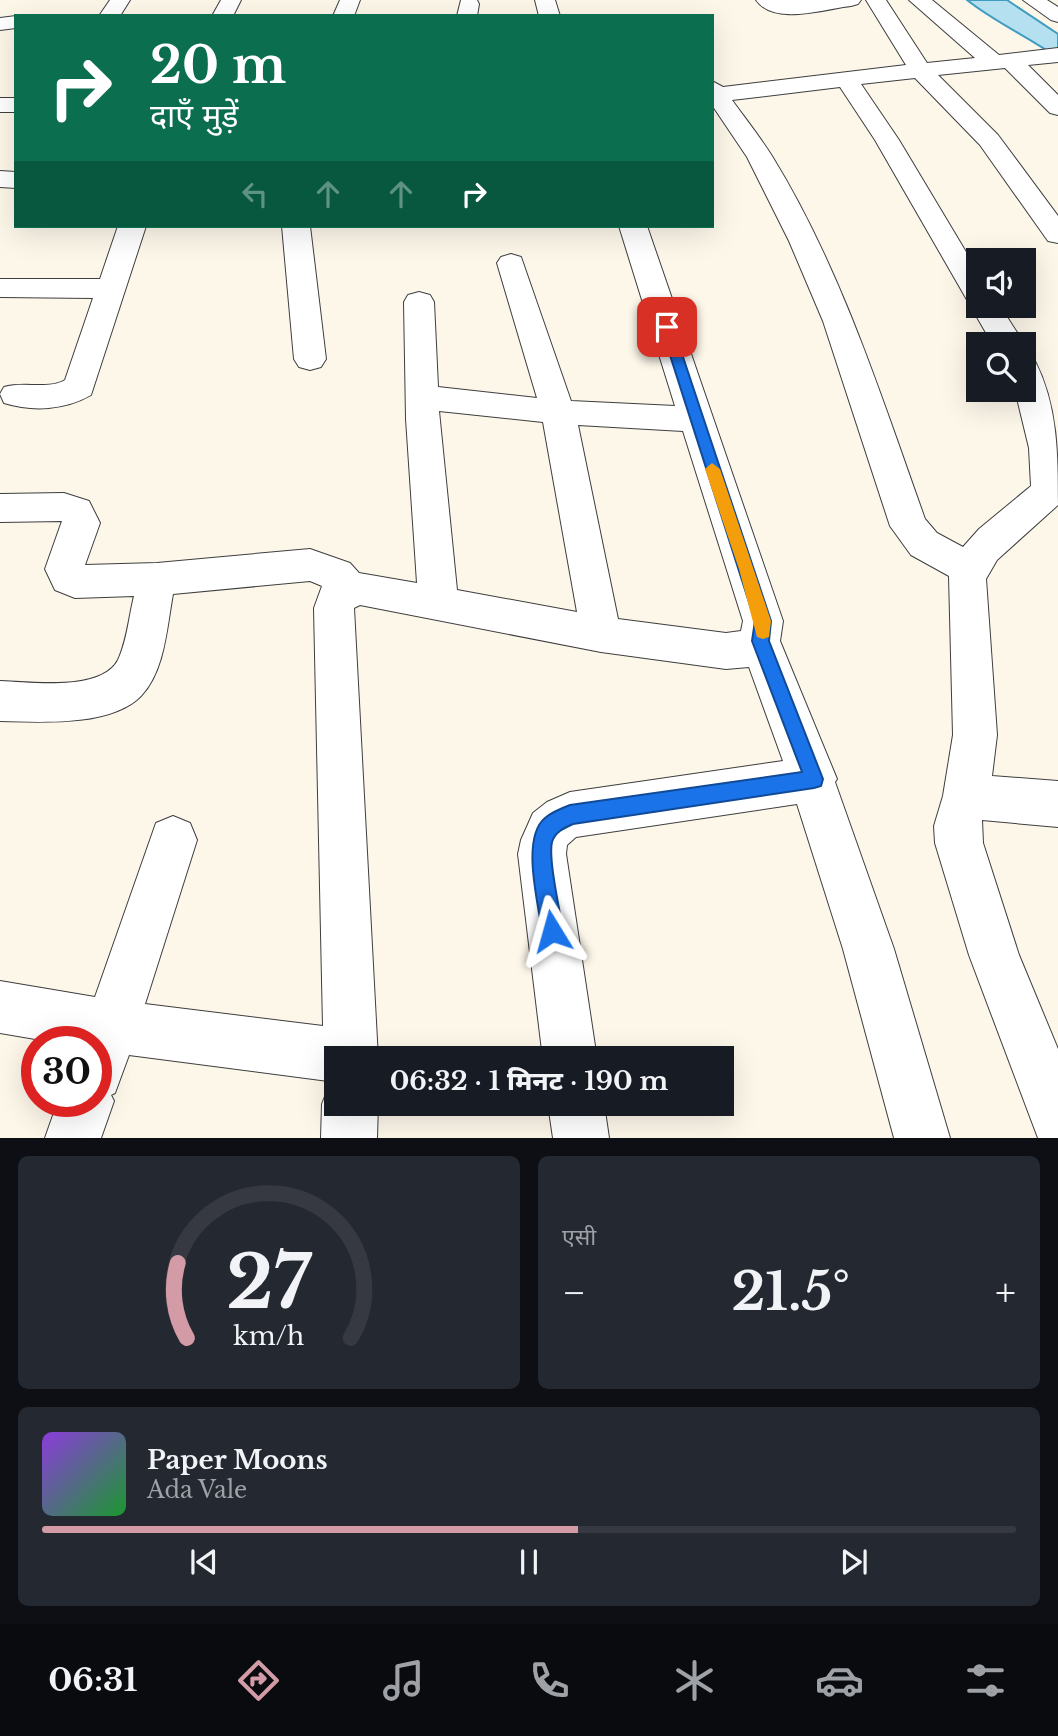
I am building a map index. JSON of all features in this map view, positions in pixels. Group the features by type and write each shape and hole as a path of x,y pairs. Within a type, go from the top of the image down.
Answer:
{"street":[{"path":"766,0 780,8 851,0"},
{"path":"876,0 921,71 989,140 1058,235"},
{"path":"919,0 1058,108"},
{"path":"1033,0 1058,16"},
{"path":"969,568 925,544 909,526 838,321 803,241 760,157 714,92 1050,56"},
{"path":"845,79 887,140 966,275"},
{"path":"16,395 63,396 79,387 131,228"},
{"path":"296,228 310,359"},
{"path":"634,228 763,621 760,641 814,779 862,927 922,1138"},
{"path":"511,263 558,412 601,634"},
{"path":"0,288 110,289"},
{"path":"419,302 438,603"},
{"path":"1036,396 1050,484 1041,499 980,553 969,568 967,579 975,735 966,796 957,826 961,858 1058,1118"},
{"path":"423,397 558,412 696,419"},
{"path":"0,508 64,507 76,511 81,523 64,569 69,579 75,582 157,579 310,565 336,574 350,589"},
{"path":"0,701 84,700 122,688 135,669 157,579"},
{"path":"350,1046 334,607 337,596 350,589 601,634 726,651 745,650 760,641"},
{"path":"568,1046 542,854 543,838 551,825 570,815 814,779"},
{"path":"966,796 1058,804"},
{"path":"112,1028 173,839"},
{"path":"0,1007 46,1026"},
{"path":"112,1051 324,1070"},
{"path":"349,1138 350,1116"},
{"path":"578,1116 581,1138"},
{"path":"73,1138 80,1117"}],"water":[{"path":"967,0 1007,0 1058,34 1058,58 989,16"}],"slow traffic":[{"path":"712,469 747,569 763,621 763,632"}],"route":[{"path":"552,931 542,854 543,838 551,825 570,815 814,779 760,641 764,631 763,621 667,327"}]}
